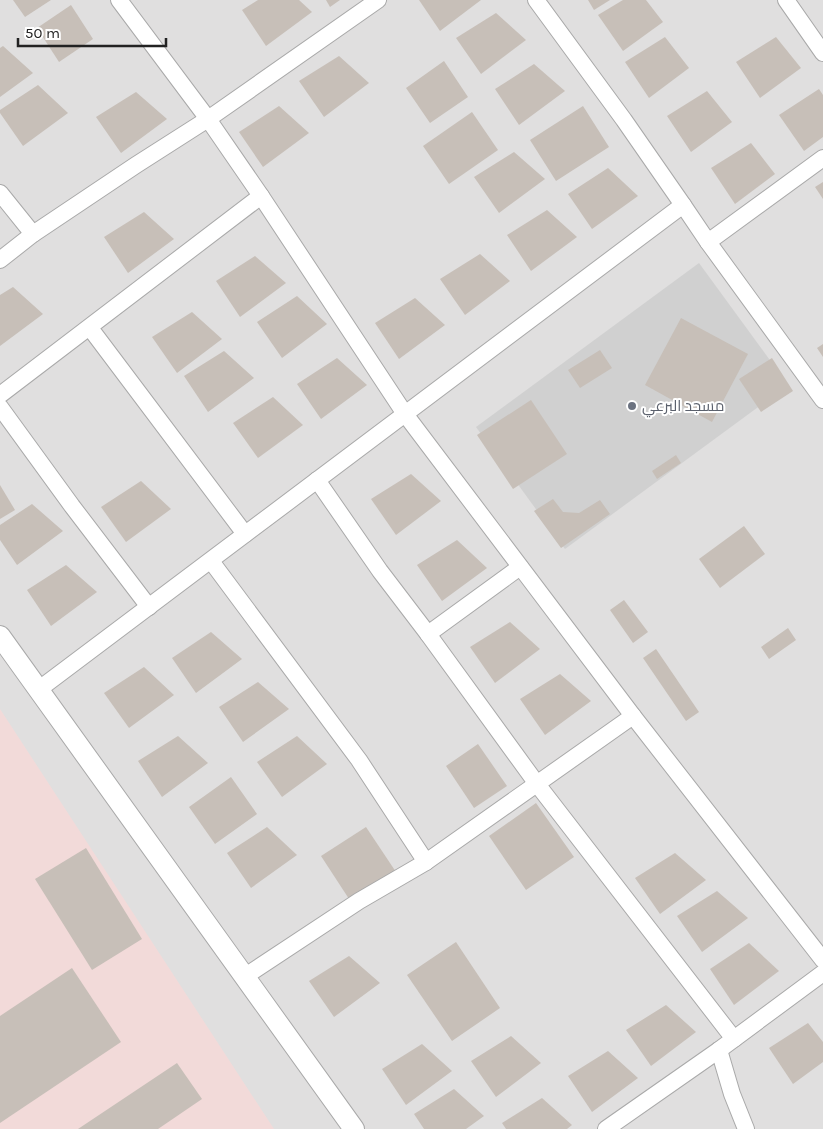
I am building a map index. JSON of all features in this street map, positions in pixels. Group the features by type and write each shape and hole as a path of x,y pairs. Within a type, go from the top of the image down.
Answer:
{"street":[{"path":"119,0 208,119 405,414 633,716 823,960"},
{"path":"0,260 33,234 208,119 378,0"},
{"path":"536,0 823,400"},
{"path":"786,0 823,53"},
{"path":"708,242 823,158"},
{"path":"0,193 33,234"},
{"path":"0,395 261,196"},
{"path":"38,690 683,205"},
{"path":"90,328 245,534"},
{"path":"0,408 149,607"},
{"path":"317,480 380,571 537,784 734,1039"},
{"path":"211,561 359,760 426,862"},
{"path":"428,634 520,567"},
{"path":"0,636 354,1129"},
{"path":"244,977 359,901 426,862 633,716"},
{"path":"606,1129 719,1050 823,973"},
{"path":"719,1050 732,1094 746,1129"}],"shaded area":[{"path":"0,0 823,0 823,1129 0,1129"},
{"name":"مسجد البرعي","path":"699,263 788,385 565,549 476,427"},
{"path":"0,709 274,1129 0,1129"}],"building":[{"path":"13,0 51,0 25,17"},
{"path":"258,0 299,0 312,12 266,46 242,10"},
{"path":"326,0 340,0 330,7"},
{"path":"419,0 481,0 440,31"},
{"path":"588,0 610,0 594,10"},
{"path":"623,0 646,0 663,22 623,51 598,15"},
{"path":"71,5 93,39 59,62 37,28"},
{"path":"496,13 526,40 481,74 456,38"},
{"path":"665,37 689,68 649,98 625,62"},
{"path":"776,37 801,68 760,98 736,62"},
{"path":"3,46 33,73 0,97 0,48"},
{"path":"339,56 369,83 324,117 299,81"},
{"path":"444,61 468,97 430,123 406,88"},
{"path":"534,64 565,91 519,125 495,89"},
{"path":"38,85 68,113 23,146 0,113 0,110"},
{"path":"819,89 823,95 823,137 804,151 779,115"},
{"path":"707,91 732,122 691,152 667,116"},
{"path":"136,92 167,119 121,153 96,117"},
{"path":"279,106 309,133 263,167 239,132"},
{"path":"583,106 609,147 556,181 530,140"},
{"path":"472,112 498,150 449,184 423,146"},
{"path":"751,143 775,174 735,204 711,168"},
{"path":"514,152 545,179 499,213 474,177"},
{"path":"608,168 638,196 592,229 568,194"},
{"path":"823,182 823,199 815,187"},
{"path":"547,210 577,237 531,271 507,235"},
{"path":"144,212 174,239 128,273 104,237"},
{"path":"480,254 510,281 465,315 440,279"},
{"path":"255,256 286,283 240,317 216,281"},
{"path":"13,287 43,314 0,346 0,295"},
{"path":"297,296 327,324 282,358 257,322"},
{"path":"415,298 445,325 399,359 375,323"},
{"path":"192,312 222,339 177,373 152,337"},
{"path":"681,318 748,354 712,422 645,385"},
{"path":"823,344 823,357 817,348"},
{"path":"600,350 612,368 580,388 568,370"},
{"path":"224,351 254,378 208,412 184,376"},
{"path":"337,358 367,385 321,419 297,384"},
{"path":"772,358 793,391 761,412 739,379"},
{"path":"273,397 303,425 258,458 233,423"},
{"path":"531,400 567,454 513,489 477,435"},
{"path":"676,455 681,463 657,479 652,471"},
{"path":"411,474 441,501 396,535 371,499"},
{"path":"141,481 171,509 126,542 101,507"},
{"path":"0,485 15,510 0,519"},
{"path":"553,499 563,512 579,513 600,500 610,514 561,548 534,511"},
{"path":"32,504 63,531 17,565 0,540 0,525"},
{"path":"744,526 765,554 720,588 699,559"},
{"path":"457,540 487,568 442,601 417,565"},
{"path":"66,565 97,592 51,626 27,590"},
{"path":"624,600 648,632 633,643 610,610"},
{"path":"510,622 540,649 495,683 470,647"},
{"path":"788,628 796,640 769,659 761,647"},
{"path":"211,632 242,659 196,693 172,658"},
{"path":"656,649 699,712 686,721 643,658"},
{"path":"144,667 174,695 129,728 104,693"},
{"path":"560,674 591,701 545,735 520,699"},
{"path":"258,682 289,709 243,742 219,707"},
{"path":"178,736 208,763 162,797 138,761"},
{"path":"297,736 327,764 282,797 257,762"},
{"path":"478,744 507,786 474,808 446,766"},
{"path":"231,777 257,814 215,844 189,807"},
{"path":"536,803 574,857 526,890 489,836"},
{"path":"267,827 297,855 251,888 227,853"},
{"path":"366,827 396,872 351,902 321,856"},
{"path":"86,848 142,939 92,970 35,879"},
{"path":"675,853 706,880 660,914 635,878"},
{"path":"717,891 748,918 702,952 677,916"},
{"path":"456,942 500,1008 452,1041 407,975"},
{"path":"749,943 779,971 734,1005 710,969"},
{"path":"349,956 380,983 334,1017 309,981"},
{"path":"72,968 121,1042 0,1123 0,1016"},
{"path":"666,1005 696,1032 651,1066 626,1030"},
{"path":"808,1023 823,1042 823,1062 793,1084 769,1048"},
{"path":"511,1036 541,1063 496,1097 471,1061"},
{"path":"422,1044 452,1071 406,1105 382,1069"},
{"path":"608,1051 638,1078 592,1112 568,1076"},
{"path":"177,1063 202,1099 158,1129 78,1129"},
{"path":"454,1089 484,1116 466,1129 424,1129 414,1114"},
{"path":"542,1098 572,1125 567,1129 506,1129 502,1123"}],"place":[{"name":"مسجد البرعي","path":"632,406"}]}
